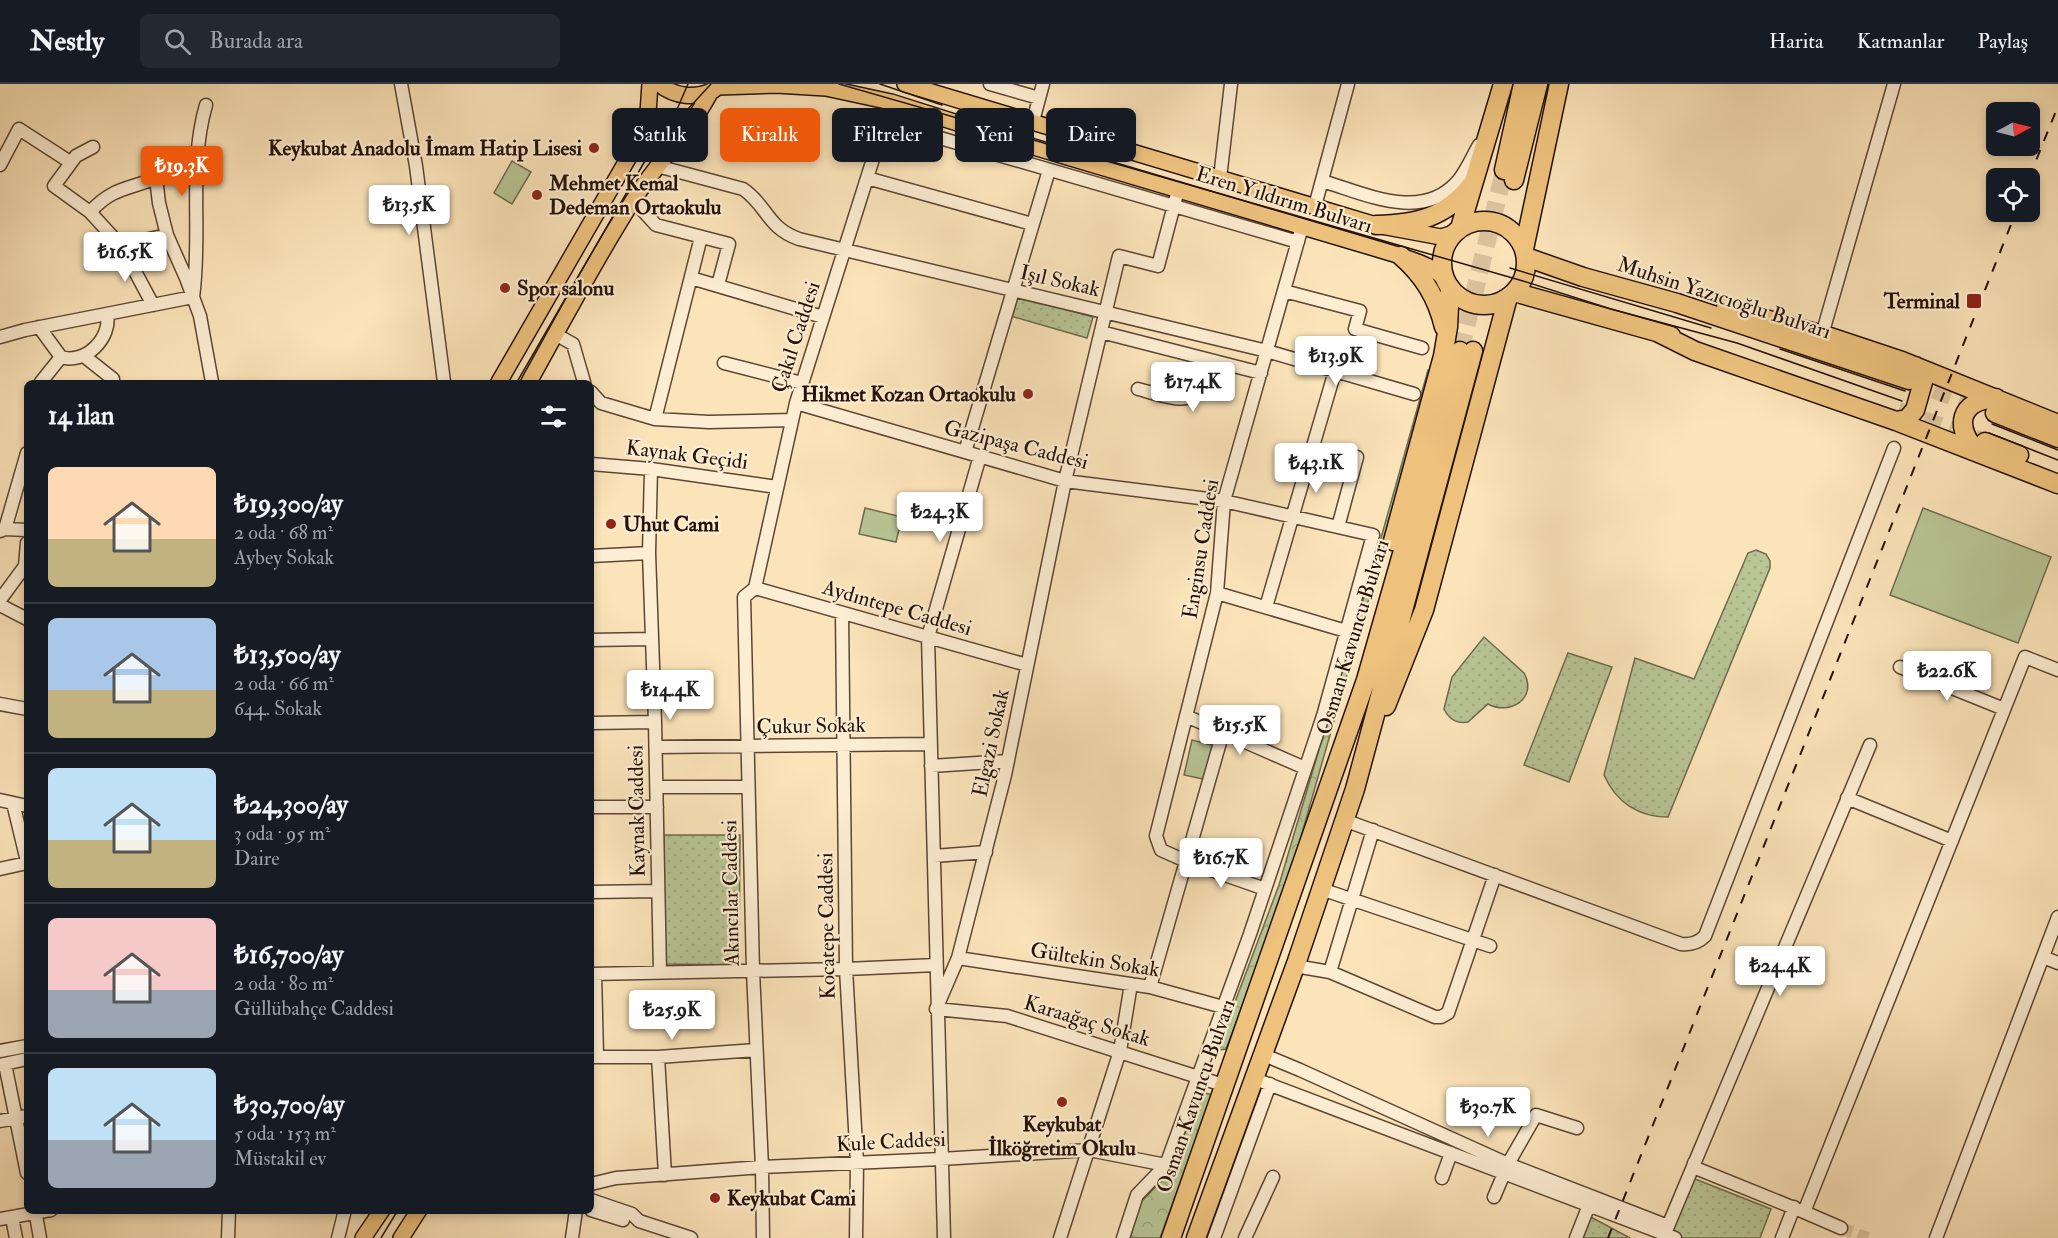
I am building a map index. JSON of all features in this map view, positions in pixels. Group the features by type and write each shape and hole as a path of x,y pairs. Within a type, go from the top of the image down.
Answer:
{"highway":[{"path":"1457,231 1477,178 1503,84"},
{"path":"1523,84 1509,178 1538,84"},
{"path":"1449,285 1464,300 1479,304 1494,304 1511,295 1523,281 1525,253 1559,84"},
{"path":"1376,225 1413,222 1434,216 1462,195 1477,178"},
{"path":"1460,348 1443,257 1449,239 1457,231 1482,220 1497,222 1511,230 1525,253"},
{"name":"Muhsin Yazıcıoğlu Bulvarı","path":"1525,253 1583,277 1912,373"},
{"path":"1401,256 1416,270 1432,293 1460,348"},
{"path":"1511,295 1740,356 1981,447 2058,471"},
{"path":"1355,789 1424,609 1511,295"},
{"path":"1677,303 1722,306 1822,334 1996,406 2058,438"},
{"name":"Osman Kavuncu Bulvarı","path":"1171,1238 1332,781 1352,686 1460,348"},
{"name":"Osman Kavuncu Bulvarı","path":"1196,1238 1262,1082 1264,1055 1355,789 1460,348"},
{"path":"1897,416 1907,419 1915,410 1923,382 1921,374 1912,373"},
{"path":"2058,424 1979,400 1968,408 1963,429 1967,441 2058,484"}],"main road":[{"path":"500,380 637,143 648,113 650,84"},
{"name":"Eren Yıldırım Bulvarı","path":"659,84 672,93 691,97 717,88 776,85 826,88 891,102 1027,146 1178,190 1300,234 1401,256 1438,271 1449,285"},
{"name":"Eren Yıldırım Bulvarı","path":"905,84 989,108"},
{"path":"530,380 633,200 657,166 692,125 717,88"},
{"name":"Eren Yıldırım Bulvarı","path":"1034,121 1376,225 1441,237 1457,231"},
{"path":"363,1238 379,1214"},
{"path":"401,1238 416,1214"}],"street":[{"path":"401,84 412,139 444,380"},
{"path":"990,84 1039,98"},
{"path":"1034,121 1043,84"},
{"path":"1220,178 1231,84"},
{"path":"1314,206 1348,84"},
{"path":"1822,334 1894,84"},
{"name":"Çakıl Caddesi","path":"889,108 891,102"},
{"path":"193,297 197,271 197,159 206,105"},
{"path":"1322,181 1396,202 1414,204 1433,200 1448,191 1459,180 1494,117"},
{"path":"0,165 19,129 70,162"},
{"path":"943,139 1174,206 1300,234"},
{"path":"93,147 82,152 70,162 54,186 90,212 122,247 153,305"},
{"path":"90,212 118,190 156,178 197,159"},
{"name":"Çakıl Caddesi","path":"755,588 796,403 872,162"},
{"name":"Işıl Sokak","path":"657,166 743,189 755,198 780,230 798,239 1267,351 1414,394"},
{"path":"964,452 1049,170"},
{"path":"156,178 167,235 193,297 205,340 212,380"},
{"path":"867,178 1032,224"},
{"path":"1174,206 1178,190"},
{"path":"633,200 657,225 729,244 718,285"},
{"name":"Elgazi Sokak","path":"936,1009 958,958 986,852 1008,761 1065,481 1119,256 1158,266 1174,206"},
{"name":"Enginsu Caddesi","path":"1265,888 1188,862 1161,850 1156,836 1217,593 1224,501 1300,234"},
{"path":"122,247 167,235"},
{"path":"655,419 702,237"},
{"path":"691,278 823,317"},
{"path":"1284,291 1360,311 1355,329 1422,348"},
{"path":"0,337 39,327 193,297"},
{"path":"39,327 61,357 73,359 84,356 106,333 107,314"},
{"path":"1101,332 1261,373"},
{"path":"555,334 573,344 583,380"},
{"path":"84,356 113,380"},
{"path":"43,380 61,357"},
{"path":"1138,389 1183,399 1191,398 1197,392 1206,359"},
{"path":"724,363 802,383"},
{"path":"1266,607 1335,371"},
{"path":"594,395 601,403 655,419 709,422 792,420"},
{"name":"Gazipaşa Caddesi","path":"796,403 1065,481 1224,501 1372,535 1346,631"},
{"path":"1344,820 1681,944 1695,943 1705,936 1894,448"},
{"path":"944,1238 936,1009 928,637 980,456"},
{"path":"1338,527 1357,457"},
{"path":"24,463 3,530 24,530"},
{"name":"Kaynak Geçidi","path":"594,464 651,469 777,487"},
{"name":"Kaynak Caddesi","path":"651,469 649,553 656,747 660,973"},
{"path":"594,556 649,553"},
{"path":"0,600 24,567"},
{"name":"Aydıntepe Caddesi","path":"755,588 1028,665"},
{"name":"Akıncılar Caddesi","path":"755,588 744,597 753,971 763,1238"},
{"path":"1123,1238 1137,1195 1166,1165 1265,888 1323,716 1346,631 1217,593"},
{"path":"0,605 24,617"},
{"name":"Kocatepe Caddesi","path":"842,613 846,969 857,1163 856,1238"},
{"path":"594,640 651,639"},
{"path":"1782,1238 1799,1209 1952,841 2025,657 2058,670"},
{"path":"1900,667 2004,709"},
{"path":"0,704 24,708"},
{"path":"1186,716 1305,768"},
{"path":"594,723 655,722"},
{"path":"1150,987 1188,862 1223,732"},
{"name":"Çukur Sokak","path":"656,747 931,744"},
{"path":"1668,1234 1694,1163 1870,745"},
{"path":"931,766 1008,761"},
{"path":"657,787 748,787"},
{"path":"1847,798 1952,841"},
{"path":"0,800 24,805"},
{"path":"13,803 24,849"},
{"path":"594,807 657,807"},
{"path":"1330,972 1373,830"},
{"path":"934,856 986,852"},
{"path":"0,870 24,863"},
{"path":"1295,966 1330,972 1435,1017 1441,1017 1448,1012 1495,875"},
{"path":"1321,889 1490,946"},
{"path":"594,892 658,891"},
{"path":"1936,1238 2058,917"},
{"path":"2043,957 2058,963"},
{"name":"Gültekin Sokak","path":"958,958 1150,987 1223,1007"},
{"path":"594,974 936,965"},
{"path":"1060,1238 1119,1051 1131,984"},
{"name":"Karaağaç Sokak","path":"936,1009 1007,1016 1223,1085"},
{"path":"0,1051 24,1047"},
{"path":"594,1056 658,1057 756,1050"},
{"path":"1264,1055 1589,1205 1668,1234"},
{"path":"658,1057 665,1175"},
{"path":"24,1060 2,1064 21,1117 24,1145"},
{"path":"1214,1238 1262,1082 1451,1153 1506,1168 1668,1234"},
{"path":"1494,1197 1506,1168 1536,1115 1577,1128"},
{"path":"0,1121 21,1117"},
{"name":"Kule Caddesi","path":"594,1183 616,1178 762,1167 1089,1150 1166,1165"},
{"path":"1442,1178 1451,1153"},
{"path":"1694,1163 1693,1167 1841,1228"},
{"name":"Kule Caddesi","path":"594,1176 610,1175 616,1178"},
{"path":"1245,1238 1273,1177"},
{"path":"594,1201 632,1214 639,1221 673,1235 691,1238"},
{"path":"1576,1238 1589,1205"},
{"path":"594,1211 630,1222 639,1221"},
{"path":"16,1238 6,1218 27,1214"},
{"path":"40,1238 43,1214"},
{"path":"228,1238 229,1214"},
{"path":"338,1238 344,1214"},
{"path":"572,1238 575,1214"}],"green space":[{"path":"512,161 531,172 512,204 494,193"},
{"path":"1014,294 1093,317 1087,338 1007,315"},
{"path":"1428,370 1434,371 1284,896 1226,1049 1220,1050 1218,1047 1279,885"},
{"path":"865,508 902,517 896,542 859,534"},
{"path":"1923,508 2051,557 2018,643 1890,595"},
{"path":"1756,550 1766,554 1770,561 1770,568 1668,817 1638,811 1615,793 1604,775 1635,658 1694,679 1748,553"},
{"path":"1484,637 1524,673 1527,682 1525,697 1513,706 1505,708 1488,704 1468,722 1457,721 1448,716 1444,709 1452,677"},
{"path":"1568,653 1612,667 1569,782 1524,765"},
{"path":"1192,740 1215,746 1208,780 1184,775"},
{"path":"664,835 740,835 739,965 663,964"},
{"path":"1202,1092 1212,1095 1160,1238 1130,1238 1141,1202 1173,1169 1197,1095"},
{"path":"1690,1177 1771,1209 1760,1238 1681,1238 1668,1233"},
{"path":"1589,1216 1630,1238 1580,1238"}],"tunnel":[{"path":"1460,351 1503,176"},
{"path":"1909,380 1985,409"},
{"path":"1898,411 1979,440"},
{"path":"1841,1228 1868,1238"}],"tram line":[{"path":"518,380 678,107 688,84"},
{"path":"689,108 711,84"},
{"path":"839,84 1523,281 1611,309 1737,343 1902,401"},
{"path":"880,84 942,105"},
{"path":"1510,268 1711,328"},
{"path":"1780,349 1905,391"},
{"path":"1992,424 2058,450"},
{"path":"1989,433 2058,460"},
{"path":"381,1238 396,1214"}],"railway":[{"path":"2033,168 2058,106"},
{"path":"1608,1238 2012,222"}],"place":[{"name":"Keykubat Anadolu İmam Hatip Lisesi","path":"594,148"},
{"name":"Mehmet Kemal Dedeman Ortaokulu","path":"537,195"},
{"name":"Spor salonu","path":"505,288"},
{"name":"Terminal","path":"1974,301"},
{"name":"Hikmet Kozan Ortaokulu","path":"1028,394"},
{"name":"Uhut Cami","path":"611,524"},
{"name":"Keykubat İlköğretim Okulu","path":"1062,1102"},
{"name":"Keykubat Cami","path":"715,1198"}]}
